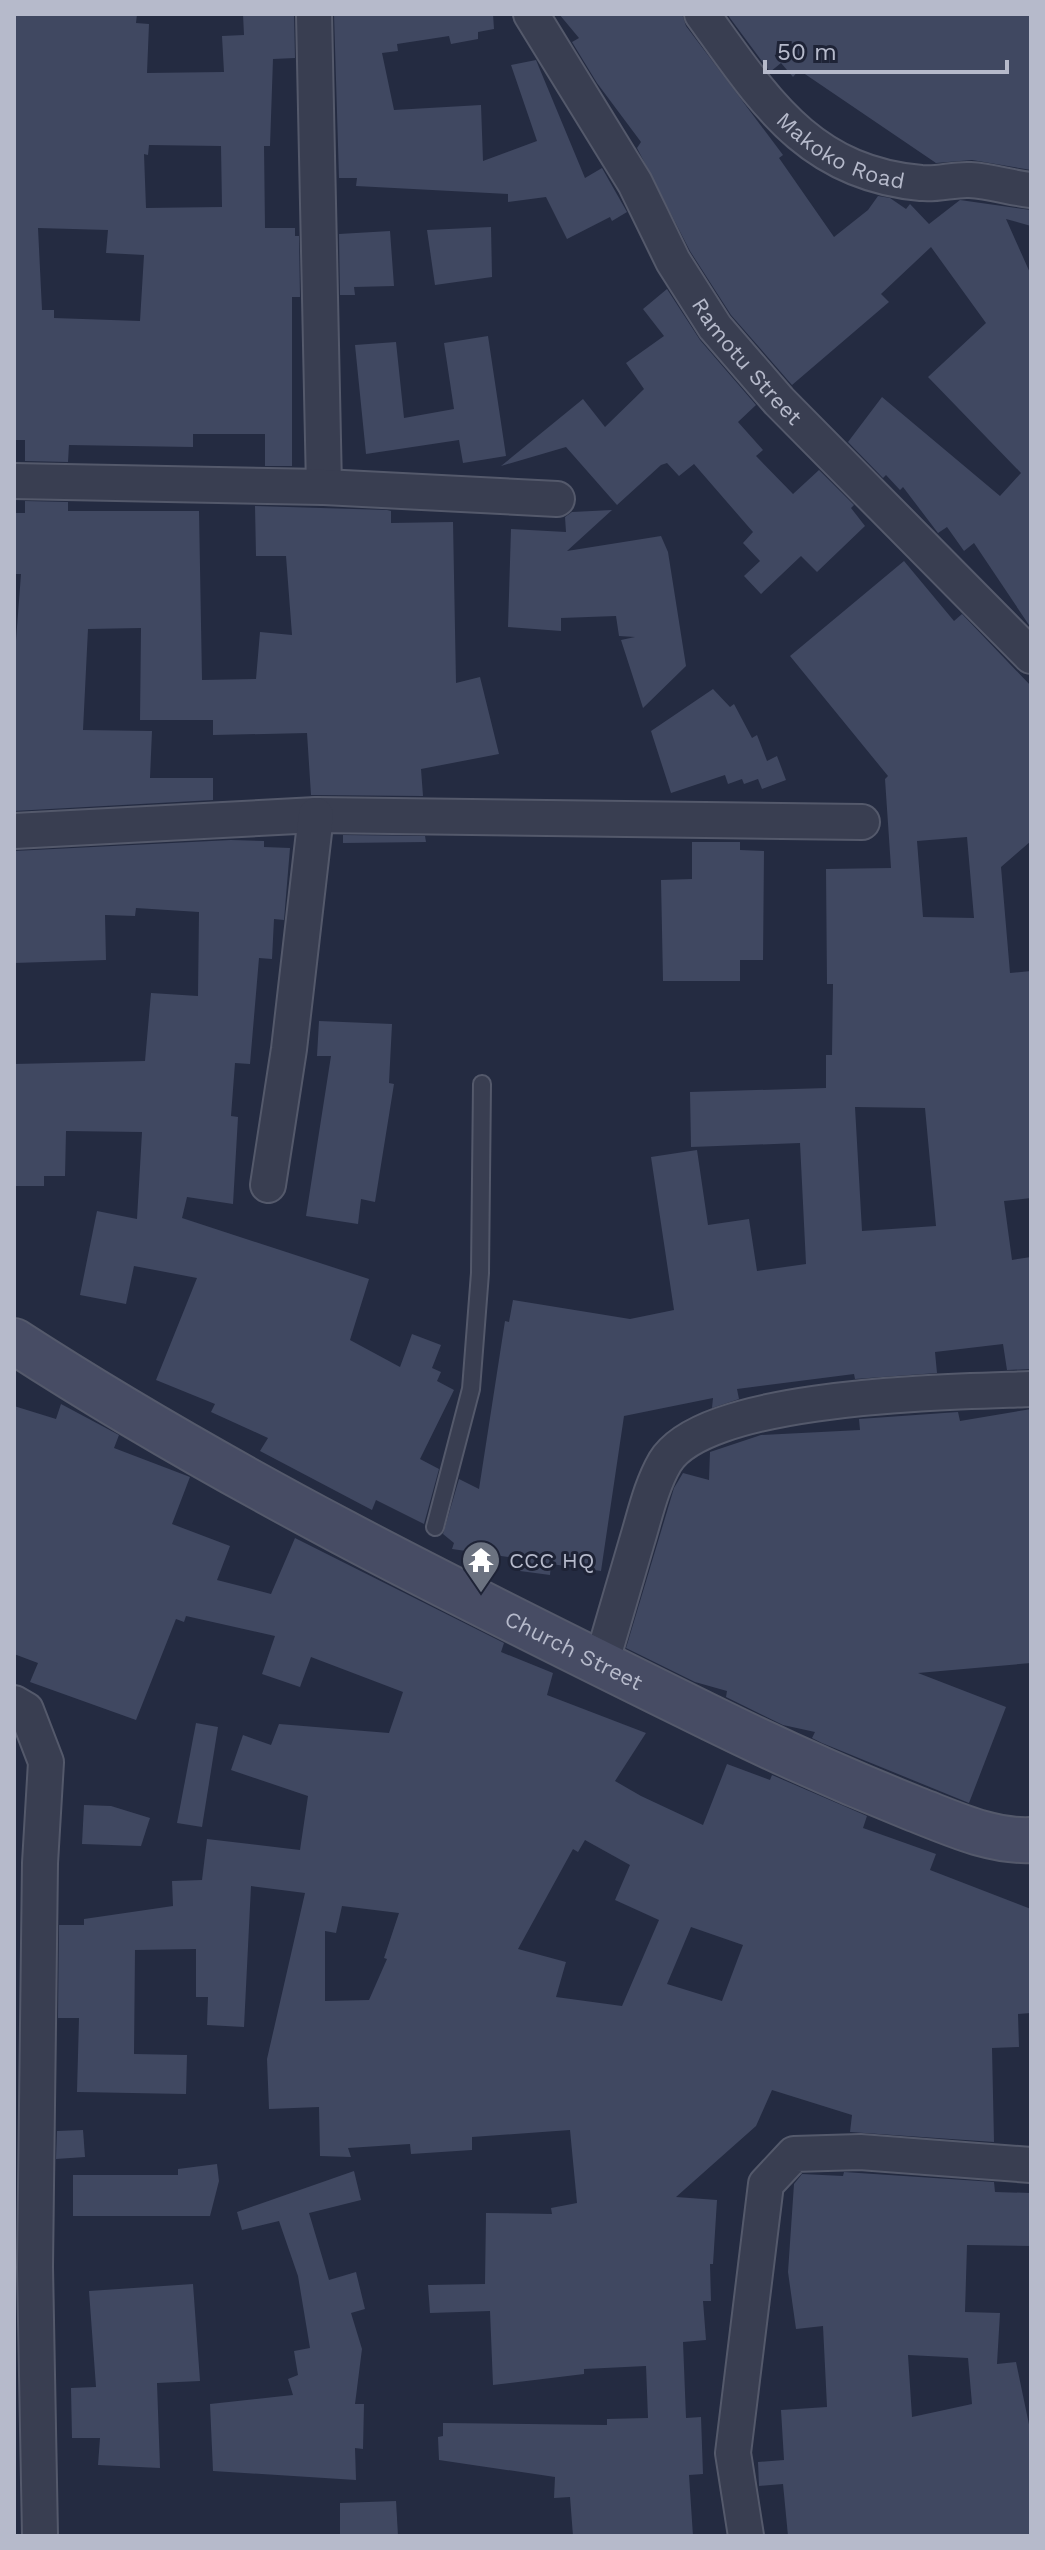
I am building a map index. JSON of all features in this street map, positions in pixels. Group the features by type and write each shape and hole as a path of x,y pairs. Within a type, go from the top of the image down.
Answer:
{"street":[{"path":"314,14 324,487"},
{"name":"Ramotu Street","path":"531,14 635,183 673,261 715,327 779,401 1031,656"},
{"name":"Makoko Road","path":"702,14 777,115 803,139 844,165 922,183 971,180 1031,190"},
{"path":"14,481 324,487 557,499"},
{"path":"268,1185 289,1049 316,815"},
{"path":"14,831 316,815 862,822"},
{"name":"Church Street","path":"14,1341 143,1422 412,1570 601,1664 823,1772 972,1831 1031,1840"},
{"path":"601,1664 652,1489 666,1459 696,1433 734,1418 790,1408 902,1395 1031,1389"},
{"path":"14,1703 26,1710 46,1762 27,1861 35,2267 31,2519"},
{"path":"746,2536 733,2453 766,2184 794,2154 860,2152 1031,2165"}],"lane":[{"path":"435,1527 471,1389 480,1273 482,1084"}],"building":[{"path":"14,14 137,14 136,23 149,24 147,73 224,72 222,36 244,35 243,14 294,14 295,58 273,59 270,146 264,146 265,228 295,228 295,236 299,236 300,297 292,297 292,466 265,466 265,434 193,434 193,447 69,445 68,462 25,461 25,440 14,440","holes":["149,145 221,146 222,207 146,208 144,154 148,155","38,228 108,230 106,253 144,255 140,321 54,318 54,310 42,310"]},
{"path":"334,14 493,14 494,29 478,32 478,39 451,44 449,36 397,44 398,51 382,53 394,110 481,105 483,161 537,141 511,65 536,60 585,178 602,168 627,212 612,221 610,217 567,239 546,197 508,202 508,194 356,186 357,178 339,178"},
{"path":"559,14 682,14 686,26 783,155 779,158 834,237 868,210 878,196 890,198 906,209 910,204 929,224 960,200 1031,210 1031,226 1006,219 1031,275 1031,628 974,543 964,551 947,527 938,533 903,487 900,490 886,475 883,478 848,442 882,397 1000,496 1021,473 928,377 986,323 931,247 881,294 889,302 792,385 731,315 690,251 637,148 641,142 597,83 572,42 579,38"},
{"path":"727,14 1031,14 1031,170 972,160 936,163 799,70 793,77 781,63 770,72"},
{"path":"491,227 492,277 435,285 427,230"},
{"path":"390,231 394,286 354,287 355,295 340,295 339,234"},
{"path":"667,289 700,340 756,405 738,422 763,450 756,456 793,494 819,470 854,505 851,508 865,526 817,572 801,556 761,594 744,576 760,561 743,543 753,532 694,464 679,476 667,463 661,465 617,505 566,447 501,466 583,399 605,427 644,389 626,363 664,336 643,309"},
{"path":"488,336 506,456 463,463 459,440 366,454 355,345 396,342 404,418 454,409 444,343"},
{"path":"25,501 68,502 68,511 199,511 202,680 256,679 260,632 292,635 286,556 256,556 255,506 387,510 391,511 391,523 453,522 456,683 480,677 499,754 421,769 423,796 311,795 307,733 213,735 213,720 140,720 141,628 88,629 83,730 152,731 150,778 213,778 213,800 14,811 14,667 21,574 14,574 14,513 25,513"},
{"path":"612,510 567,551 661,536 668,552 686,666 643,708 621,640 635,637 619,636 616,616 561,618 561,631 508,627 511,529 566,532 565,517 572,512"},
{"path":"904,561 954,621 962,614 1031,686 1031,841 1001,867 1010,973 1031,971 1031,1198 1004,1201 1012,1260 1031,1257 1031,1369 1007,1370 1003,1344 935,1352 937,1373 855,1379 854,1374 737,1389 739,1399 712,1408 713,1398 624,1416 601,1571 551,1564 550,1575 520,1571 522,1559 452,1549 454,1543 443,1534 459,1479 479,1489 505,1321 509,1322 513,1300 630,1319 674,1310 651,1157 697,1150 708,1225 749,1219 757,1271 806,1264 800,1143 691,1147 690,1092 826,1088 826,1055 832,1055 833,984 827,984 826,869 891,868 885,779 888,776 790,656","holes":["967,837 974,918 923,917 917,841","855,1107 925,1108 936,1226 862,1231"]},
{"path":"713,689 730,707 734,704 752,738 757,735 767,761 777,756 786,780 762,789 758,779 744,784 742,779 728,784 725,775 671,793 651,731"},
{"path":"343,835 425,836 426,842 343,843"},
{"path":"264,841 264,847 290,848 284,920 274,919 272,959 259,958 250,1064 235,1063 231,1116 238,1117 233,1204 187,1197 182,1218 369,1279 350,1340 400,1367 412,1334 441,1345 432,1368 441,1372 437,1381 454,1390 420,1459 439,1469 424,1524 376,1500 372,1510 260,1451 268,1438 211,1412 215,1404 156,1380 197,1278 134,1266 126,1304 80,1295 97,1211 137,1219 142,1132 66,1131 65,1176 44,1176 44,1186 14,1186 14,1064 145,1061 151,993 198,996 199,912 136,908 135,916 105,915 106,960 14,963 14,851"},
{"path":"692,842 740,842 740,850 764,851 763,960 740,960 740,981 663,981 661,880 692,879"},
{"path":"319,1021 392,1024 389,1083 394,1084 375,1202 361,1199 358,1224 306,1216 331,1056 317,1056"},
{"path":"61,1404 119,1435 114,1448 190,1477 172,1524 230,1546 217,1580 271,1594 295,1538 504,1643 501,1652 553,1673 547,1695 646,1733 615,1781 641,1796 703,1825 727,1764 770,1780 772,1775 867,1816 863,1828 936,1854 930,1870 1031,1909 1031,2013 1018,2014 1019,2047 992,2048 994,2142 850,2132 852,2115 772,2090 756,2126 676,2197 717,2200 713,2264 710,2264 711,2301 703,2301 706,2340 683,2342 686,2418 701,2417 703,2474 689,2475 693,2536 573,2536 570,2497 554,2498 555,2477 439,2460 438,2437 443,2436 443,2423 607,2425 607,2419 648,2418 646,2366 584,2369 584,2374 493,2385 490,2311 430,2313 428,2285 485,2284 486,2213 552,2214 551,2208 577,2203 570,2130 472,2137 472,2150 411,2154 410,2144 348,2148 351,2157 320,2156 319,2107 269,2109 267,2059 305,1893 251,1886 244,2027 207,2025 208,1997 196,1997 196,1949 135,1950 134,2054 187,2055 186,2094 77,2092 79,2018 58,2018 59,1925 84,1925 84,1919 173,1906 172,1881 202,1880 207,1839 300,1850 308,1796 231,1770 243,1735 271,1745 279,1724 389,1733 403,1692 311,1657 300,1687 262,1674 275,1636 186,1616 184,1622 176,1619 136,1720 30,1682 38,1663 14,1654 14,1406 56,1419","holes":["585,1840 630,1865 615,1900 659,1920 622,2006 556,1997 566,1962 518,1949 573,1849 578,1852","342,1906 399,1913 384,1958 387,1959 369,2000 325,2001 325,1931 336,1933","691,1927 743,1945 722,2001 667,1984"]},
{"path":"1031,1409 1031,1663 918,1673 1006,1707 969,1803 822,1743 812,1738 815,1732 783,1725 726,1697 727,1691 695,1682 626,1648 674,1488 683,1473 709,1480 710,1452 761,1435 860,1430 859,1419 958,1412 960,1421"},
{"path":"196,1723 218,1727 202,1827 177,1823"},
{"path":"84,1805 111,1806 150,1818 141,1846 82,1844"},
{"path":"83,2130 85,2157 56,2159 57,2131"},
{"path":"217,2164 219,2181 210,2216 73,2216 73,2175 178,2175 178,2169"},
{"path":"354,2171 361,2200 309,2213 329,2280 356,2272 365,2309 351,2313 362,2349 355,2404 364,2404 363,2449 355,2448 356,2480 213,2471 210,2404 293,2395 288,2379 298,2375 294,2351 310,2348 298,2276 279,2221 242,2230 237,2212"},
{"path":"844,2172 994,2182 995,2192 1031,2193 1031,2246 967,2245 965,2312 1000,2313 997,2364 1016,2362 1031,2434 1031,2536 788,2536 783,2484 759,2486 758,2462 784,2460 781,2410 827,2407 823,2326 796,2329 788,2272 794,2184 802,2174 843,2176","holes":["908,2355 968,2358 972,2404 912,2417"]},
{"path":"193,2284 200,2381 157,2383 160,2468 98,2465 100,2438 72,2438 71,2388 96,2387 89,2291"},
{"path":"396,2501 398,2536 340,2536 340,2503"}],"place":[{"name":"CCC HQ","path":"481,1594"}]}
